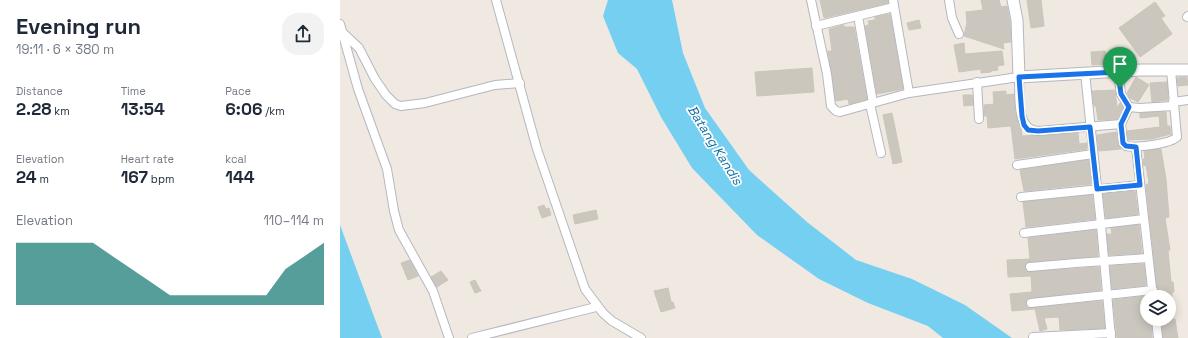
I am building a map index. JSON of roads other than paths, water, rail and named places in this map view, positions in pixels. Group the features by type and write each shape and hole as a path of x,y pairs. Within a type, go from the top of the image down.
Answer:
{"street":[{"path":"496,0 538,149 585,289 596,307 612,321 641,338"},
{"path":"811,0 827,74 831,106 833,109 840,112 909,93 977,82 1019,77 1084,73 1188,70"},
{"path":"949,0 952,18 959,34"},
{"path":"1013,0 1017,20 1022,116 1024,125 1028,130 1038,131 1121,124"},
{"path":"816,26 858,16 893,3 909,93"},
{"path":"858,16 881,153"},
{"path":"341,28 359,48 375,79 386,95 395,104 402,106 425,103 495,85 520,83"},
{"path":"341,28 358,89 387,169 394,212 399,230 433,291 449,338"},
{"path":"1129,107 1121,124 1124,145 1136,147 1161,143 1176,138 1177,134 1171,70"},
{"path":"1118,72 1121,94 1129,107"},
{"path":"1033,337 1111,336 1101,225 1084,73"},
{"path":"977,82 979,119"},
{"path":"1129,107 1139,108 1173,104 1188,100"},
{"path":"1136,147 1153,290"},
{"path":"1017,165 1093,154"},
{"path":"1021,197 1140,185"},
{"path":"1024,233 1144,219"},
{"path":"1030,267 1148,258"},
{"path":"1031,303 1107,295 1140,294"},
{"path":"472,338 596,307"},
{"path":"1157,326 1158,338"}],"water":[{"name":"Batang Kandis","path":"608,0 672,0 683,53 705,108 749,170 807,222 856,260 912,279 965,305 1012,338 943,338 928,326 868,303 819,279 757,235 692,168 661,117 637,69 618,53 603,16"},
{"path":"340,225 382,338 340,338"}]}
